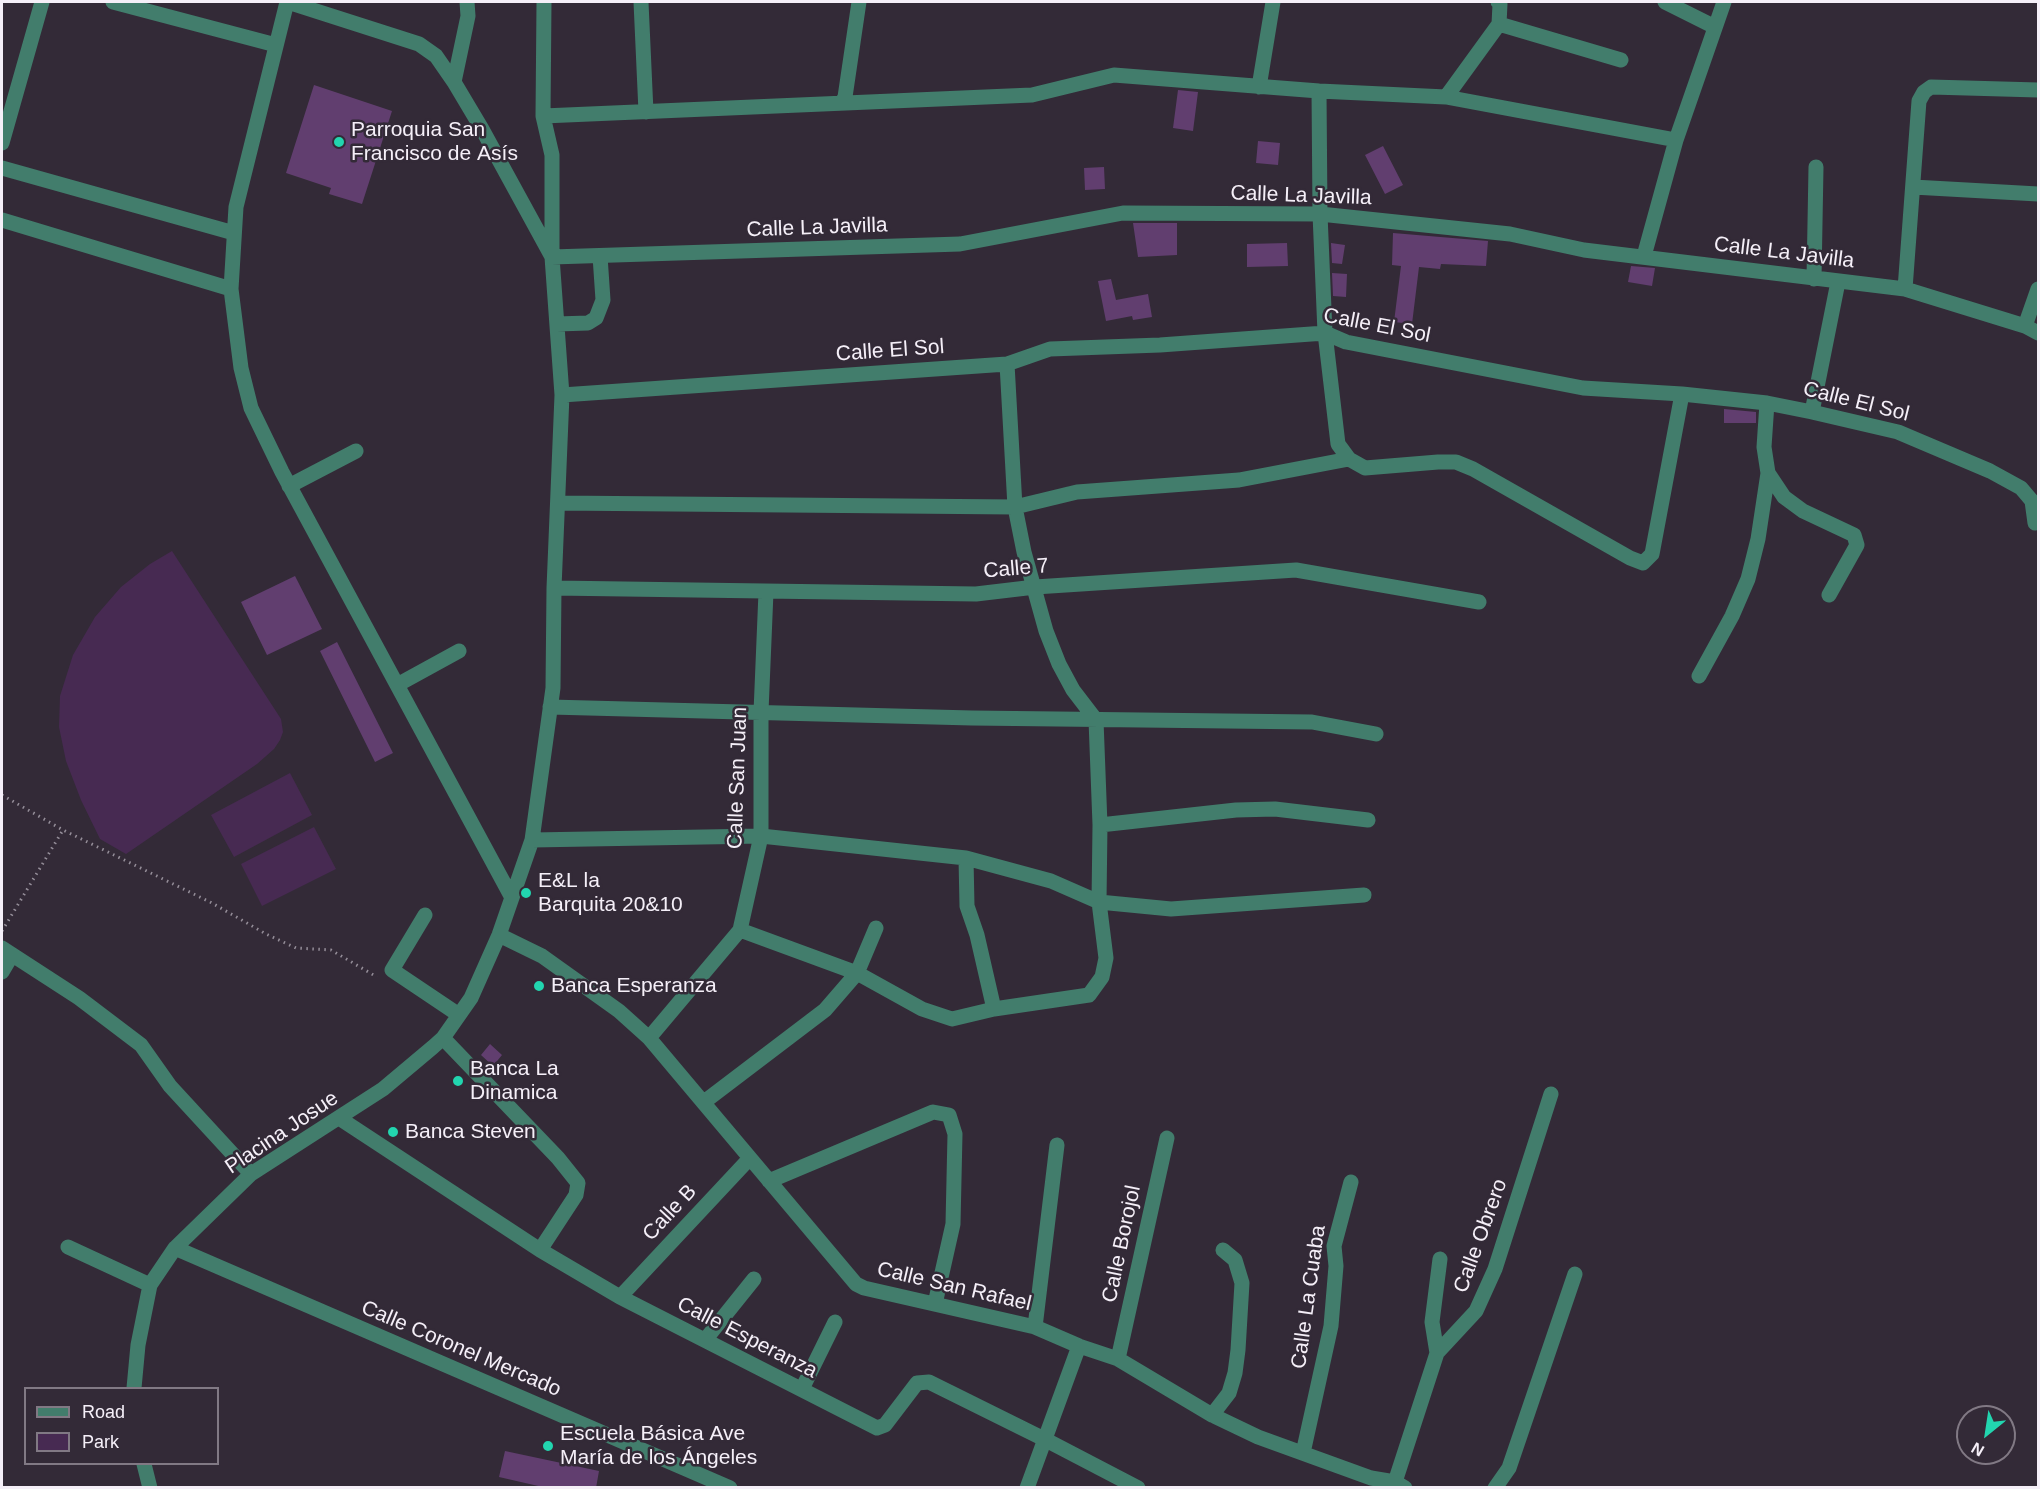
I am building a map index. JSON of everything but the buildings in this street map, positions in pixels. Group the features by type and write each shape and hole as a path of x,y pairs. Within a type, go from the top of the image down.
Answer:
{"street":[{"path":"2,142 42,2"},
{"path":"113,2 276,45"},
{"path":"511,896 290,486 251,408 241,368 231,289 236,207 287,2 419,44 436,56 454,82 552,257"},
{"path":"454,82 468,16 467,2"},
{"name":"Placina Josue","path":"134,1387 138,1345 150,1285 175,1248 251,1174 383,1089 443,1038 471,998 499,935 532,840 553,688 554,588 562,395 552,257 552,155 543,116 544,2"},
{"path":"641,2 646,112"},
{"path":"842,102 845,97 859,2"},
{"path":"1259,87 1273,2"},
{"path":"1446,97 1499,24 1500,4 1498,2"},
{"path":"1665,2 1715,27"},
{"path":"1644,256 1676,140 1724,2"},
{"path":"1499,24 1621,60"},
{"path":"543,116 1032,95 1114,75 1319,91 1446,97 1676,140"},
{"path":"1905,289 1919,101 1923,92 1931,87 2038,90"},
{"path":"1319,91 1320,214 1325,333 1338,444 1349,459 1365,468 1456,462 1473,469 1630,558 1643,563 1652,554 1682,394"},
{"path":"1814,279 1816,167"},
{"path":"2,168 234,233"},
{"path":"1913,187 2038,194"},
{"name":"Calle La Javilla","path":"552,257 960,244 1123,213 1320,214 1510,234 1584,250 1905,289 2032,330"},
{"path":"2,220 231,289"},
{"path":"557,324 588,323 596,318 603,300 600,256"},
{"path":"1812,412 1838,282"},
{"path":"2032,330 2038,289"},
{"name":"Calle El Sol","path":"562,395 1007,364 1050,349 1160,345 1325,333 1346,342 1583,388 1682,394 1767,403 1898,432 1989,471 2021,488 2032,501 2035,523"},
{"path":"740,930 857,973 922,1008 952,1019 994,1009 1089,995 1102,977 1106,958 1099,902 1100,825 1096,720 1073,690 1059,664 1046,630 1024,552 1015,507 1007,364"},
{"path":"1699,676 1732,616 1748,579 1758,539 1767,473 1764,447 1767,403"},
{"path":"290,486 356,451"},
{"path":"558,503 1015,507 1077,492 1239,480 1349,459"},
{"path":"1767,473 1784,497 1803,512 1854,535 1857,545 1828,596"},
{"name":"Calle 7","path":"554,588 976,594 1035,587 1296,570 1479,602"},
{"name":"Calle San Juan","path":"650,1038 740,930 761,836 761,712 765,592"},
{"path":"397,685 459,651"},
{"path":"550,707 1096,720 1312,722 1376,734"},
{"path":"1100,825 1236,810 1275,809 1368,820"},
{"path":"532,840 761,836 966,858 1051,881 1099,902 1171,909 1365,895"},
{"path":"966,858 967,906 977,935 994,1009"},
{"path":"425,915 392,970 459,1015"},
{"path":"704,1102 825,1010 857,973 876,928"},
{"name":"Calle San Rafael","path":"499,935 542,956 619,1011 650,1038 856,1284 864,1288 1035,1326 1079,1346 1118,1359 1212,1415 1258,1437 1371,1478 1400,1485"},
{"path":"2,972 7,951 80,998 141,1045 170,1086 251,1174"},
{"path":"443,1038 558,1158 578,1183 576,1195 540,1250"},
{"name":"Calle Obrero","path":"1400,1485 1437,1353 1476,1311 1495,1269 1551,1094"},
{"path":"769,1181 933,1112 949,1115 955,1134 953,1224 935,1304"},
{"name":"Calle Esperanza","path":"339,1118 540,1250 620,1297 877,1428 885,1425 917,1383 928,1382 1138,1488"},
{"name":"Calle Borojol","path":"1118,1359 1167,1138"},
{"path":"1035,1326 1057,1145"},
{"name":"Calle B","path":"620,1297 750,1158"},
{"name":"Calle La Cuaba","path":"1303,1453 1330,1326 1336,1266 1334,1246 1351,1182"},
{"path":"68,1247 150,1285"},
{"name":"Calle Coronel Mercado","path":"175,1248 730,1488"},
{"path":"1212,1415 1229,1393 1236,1373 1238,1350 1242,1283 1235,1260 1223,1250"},
{"path":"1437,1353 1432,1323 1440,1259"},
{"path":"1496,1488 1509,1468 1575,1274"},
{"path":"705,1340 754,1279"},
{"path":"802,1389 835,1322"},
{"path":"1028,1488 1079,1346"},
{"path":"144,1465 150,1488"}],"path":[{"path":"2,795 63,830 212,903 266,934 296,948 331,950 384,981"},
{"path":"2,931 63,830"}],"green space":[{"path":"172,551 281,719 283,732 274,749 257,764 126,854 100,839 81,800 66,761 59,727 60,696 73,655 95,617 121,587 150,564"},
{"path":"290,773 312,815 234,857 211,815"},
{"path":"314,827 336,869 262,906 241,864"}],"place":[{"name":"Parroquia San Francisco de Asís","path":"339,142"},
{"name":"E&L la Barquita 20&10","path":"526,893"},
{"name":"Banca Esperanza","path":"539,986"},
{"name":"Banca La Dinamica","path":"458,1081"},
{"name":"Banca Steven","path":"393,1132"},
{"name":"Escuela Básica Ave María de los Ángeles","path":"548,1446"}]}
